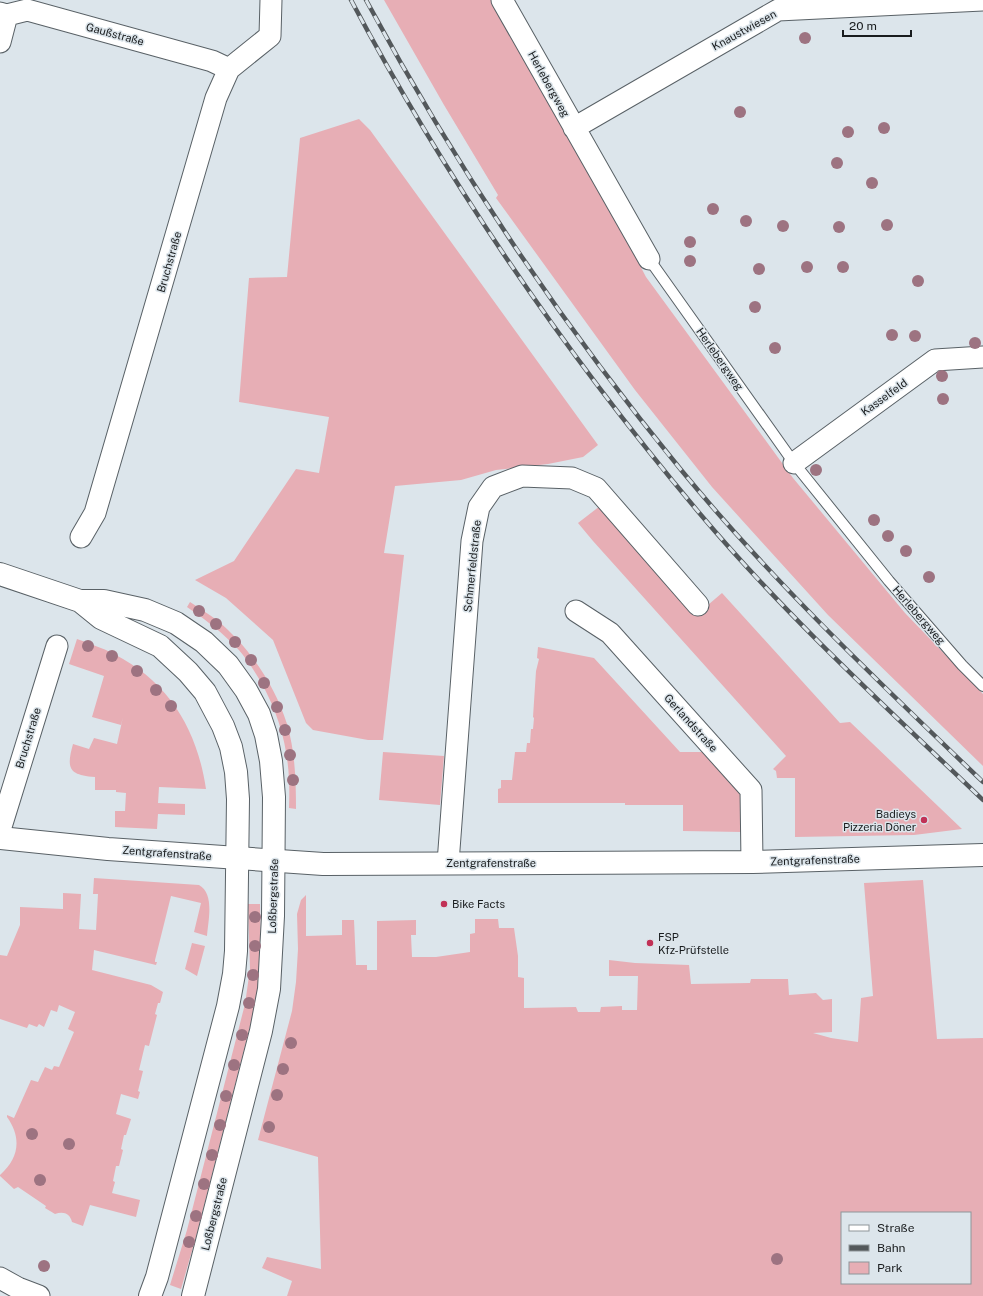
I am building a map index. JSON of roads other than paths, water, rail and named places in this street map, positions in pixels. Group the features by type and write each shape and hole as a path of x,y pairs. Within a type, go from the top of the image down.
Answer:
{"main road":[{"name":"Loßbergstraße","path":"0,574 80,601 104,601 145,610 176,623 204,642 228,665 246,690 259,714 266,735 271,762 274,797 274,861 269,989 261,1031 193,1296"},
{"name":"Loßbergstraße","path":"80,601 101,618 160,646 188,672 205,692 223,726 231,748 236,772 238,799 236,951 233,981 226,1014 163,1254 150,1296"},
{"name":"Zentgrafenstraße","path":"0,838 108,849 323,864 752,862 983,855"}],"street":[{"name":"Bruchstraße","path":"80,537 95,513 216,98 229,69 270,36 271,0"},
{"name":"Herlebergweg","path":"502,0 649,259"},
{"name":"Knaustwiesen","path":"574,128 776,5 983,0"},
{"name":"Gaußstraße","path":"3,14 27,10 212,61 229,69"},
{"path":"0,42 3,14"},
{"name":"Kasselfeld","path":"794,463 935,360 983,357"},
{"name":"Schmerfeldstraße","path":"448,863 472,541 479,507 493,487 522,476 572,478 596,488 698,605"},
{"name":"Gerlandstraße","path":"576,611 610,633 751,790 752,862"},
{"name":"Bruchstraße","path":"0,830 57,646"},
{"path":"0,1278 18,1288 39,1296"}],"lane":[{"name":"Herlebergweg","path":"649,259 794,463 889,581 962,665 983,686"}],"railway":[{"path":"351,0 388,68 469,201 557,330 651,455 701,515 768,590 838,661 983,800"},
{"path":"366,0 436,124 474,184 553,302 638,416 682,471 753,553 866,669 983,782"}],"place":[{"name":"Badieys Pizzeria Döner","path":"924,820"},
{"name":"Bike Facts","path":"444,904"},
{"name":"FSP Kfz-Prüfstelle","path":"650,943"}]}
